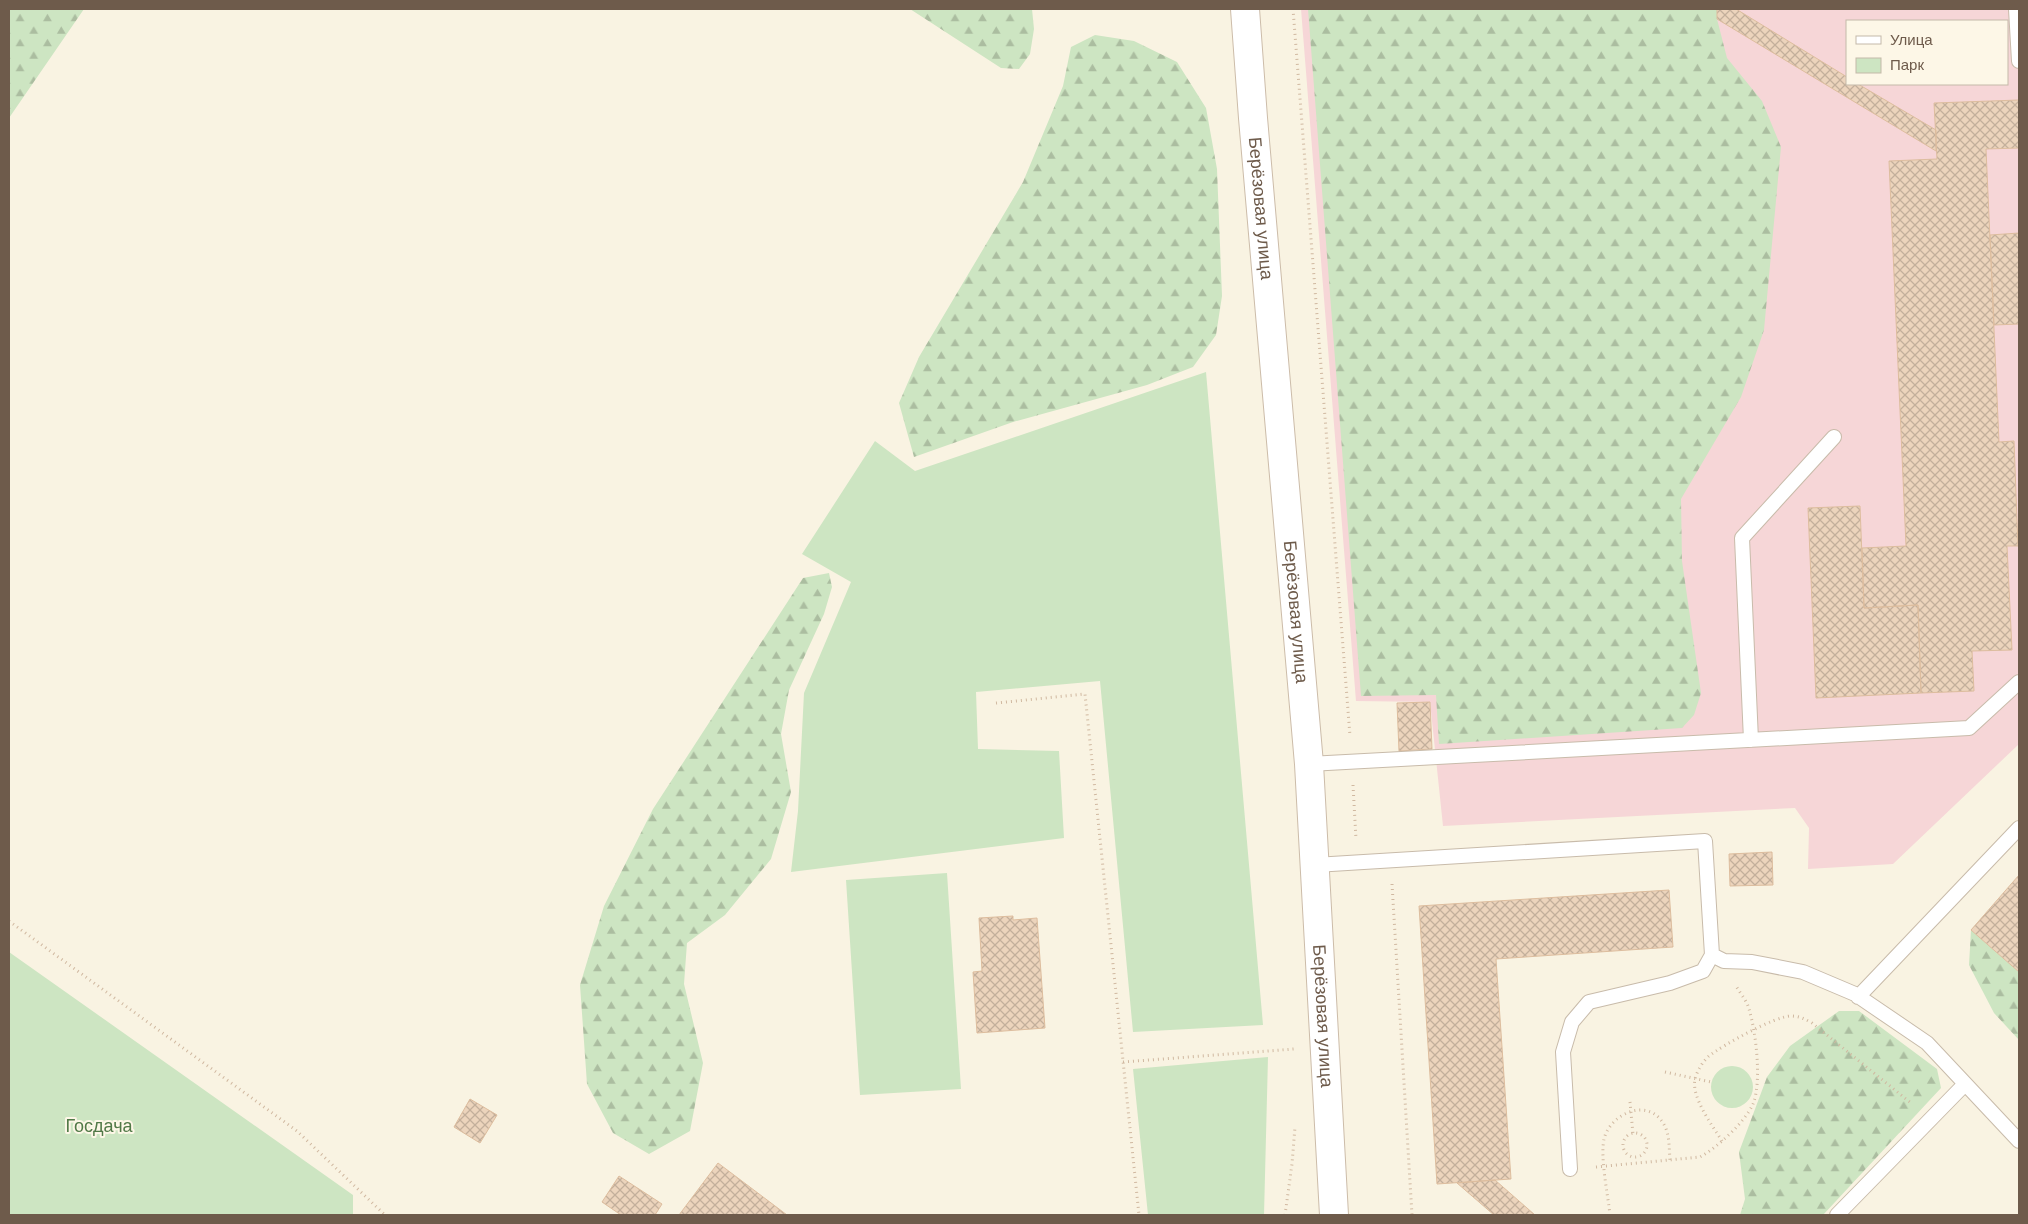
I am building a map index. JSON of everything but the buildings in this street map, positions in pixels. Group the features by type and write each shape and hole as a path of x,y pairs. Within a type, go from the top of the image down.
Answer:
{"main road":[{"name":"Берёзовая улица","path":"1245,9 1309,764 1334,1215"}],"lane":[{"path":"2016,9 2019,61"},
{"path":"1751,740 1742,538 1834,437"},
{"path":"1309,764 1969,728 2019,682"},
{"path":"1858,997 2019,828"},
{"path":"1314,865 1705,841 1718,958"},
{"path":"1570,1169 1563,1052 1572,1022 1589,1002 1670,982 1703,971 1718,958 1752,962 1803,972 1858,997 1927,1043 2019,1141"},
{"path":"1837,1215 1965,1084"}],"path":[{"path":"1293,9 1352,761 1356,844 1391,875 1412,1215"},
{"path":"996,703 1085,694 1139,1215"},
{"path":"9,921 298,1131 384,1215"},
{"path":"1570,1169 1700,1157 1722,1141 1747,1116 1754,1102 1757,1084 1756,1038 1749,1008 1718,958"},
{"path":"1722,1141 1707,1117 1696,1091 1695,1079 1700,1068 1709,1056 1780,1017 1800,1017 1812,1023 1930,1119"},
{"path":"1123,1062 1294,1049 1295,1057"},
{"path":"1665,1072 1711,1082"},
{"path":"1630,1102 1633,1134"},
{"path":"1610,1215 1604,1140 1609,1127 1617,1118 1631,1111 1648,1112 1657,1116 1664,1123 1670,1160"},
{"path":"1285,1215 1292,1164 1295,1119"},
{"path":"1637,1133 1644,1137 1647,1143 1646,1151 1641,1156 1636,1157 1626,1154 1623,1147 1624,1140 1630,1134 1633,1134 1637,1133"},
{"path":"1636,1157 1636,1163"}],"shaded area":[{"path":"1301,9 2019,9 2019,744 1893,864 1808,869 1809,828 1795,808 1443,826 1430,702 1356,701"}],"green space":[{"path":"9,9 84,9 9,118"},
{"path":"910,9 1032,9 1034,29 1030,54 1019,69 1001,68"},
{"path":"1308,9 1717,9 1717,19 1727,58 1762,101 1781,147 1764,330 1741,397 1681,499 1682,561 1701,693 1694,715 1682,728 1439,744 1436,695 1361,696"},
{"path":"1095,35 1134,41 1177,62 1206,108 1217,169 1222,296 1216,335 1193,367 1147,385 1013,422 914,457 899,403 919,357 1023,182 1063,86 1071,47"},
{"path":"1206,372 1263,1025 1133,1032 1100,681 976,692 978,749 1059,751 1064,838 791,872 798,811 804,693 851,582 802,554 875,441 915,471"},
{"path":"829,573 832,587 824,614 789,690 781,734 791,792 771,859 725,915 687,943 684,984 703,1063 690,1131 649,1154 613,1133 587,1084 580,985 604,906 653,809 803,578"},
{"path":"947,873 961,1089 860,1095 846,880"},
{"path":"1971,930 2019,972 2019,1040 1994,1013 1969,965"},
{"name":"Госдача","path":"9,952 353,1195 353,1215 9,1215"},
{"path":"1839,1011 1859,1011 1937,1069 1941,1088 1823,1215 1740,1215 1745,1199 1739,1152 1767,1077 1790,1046"},
{"path":"1268,1057 1264,1215 1148,1215 1133,1069"},
{"path":"1736,1066 1744,1069 1750,1075 1753,1087 1750,1099 1744,1105 1728,1108 1720,1105 1714,1099 1711,1083 1714,1075 1720,1069"}]}
